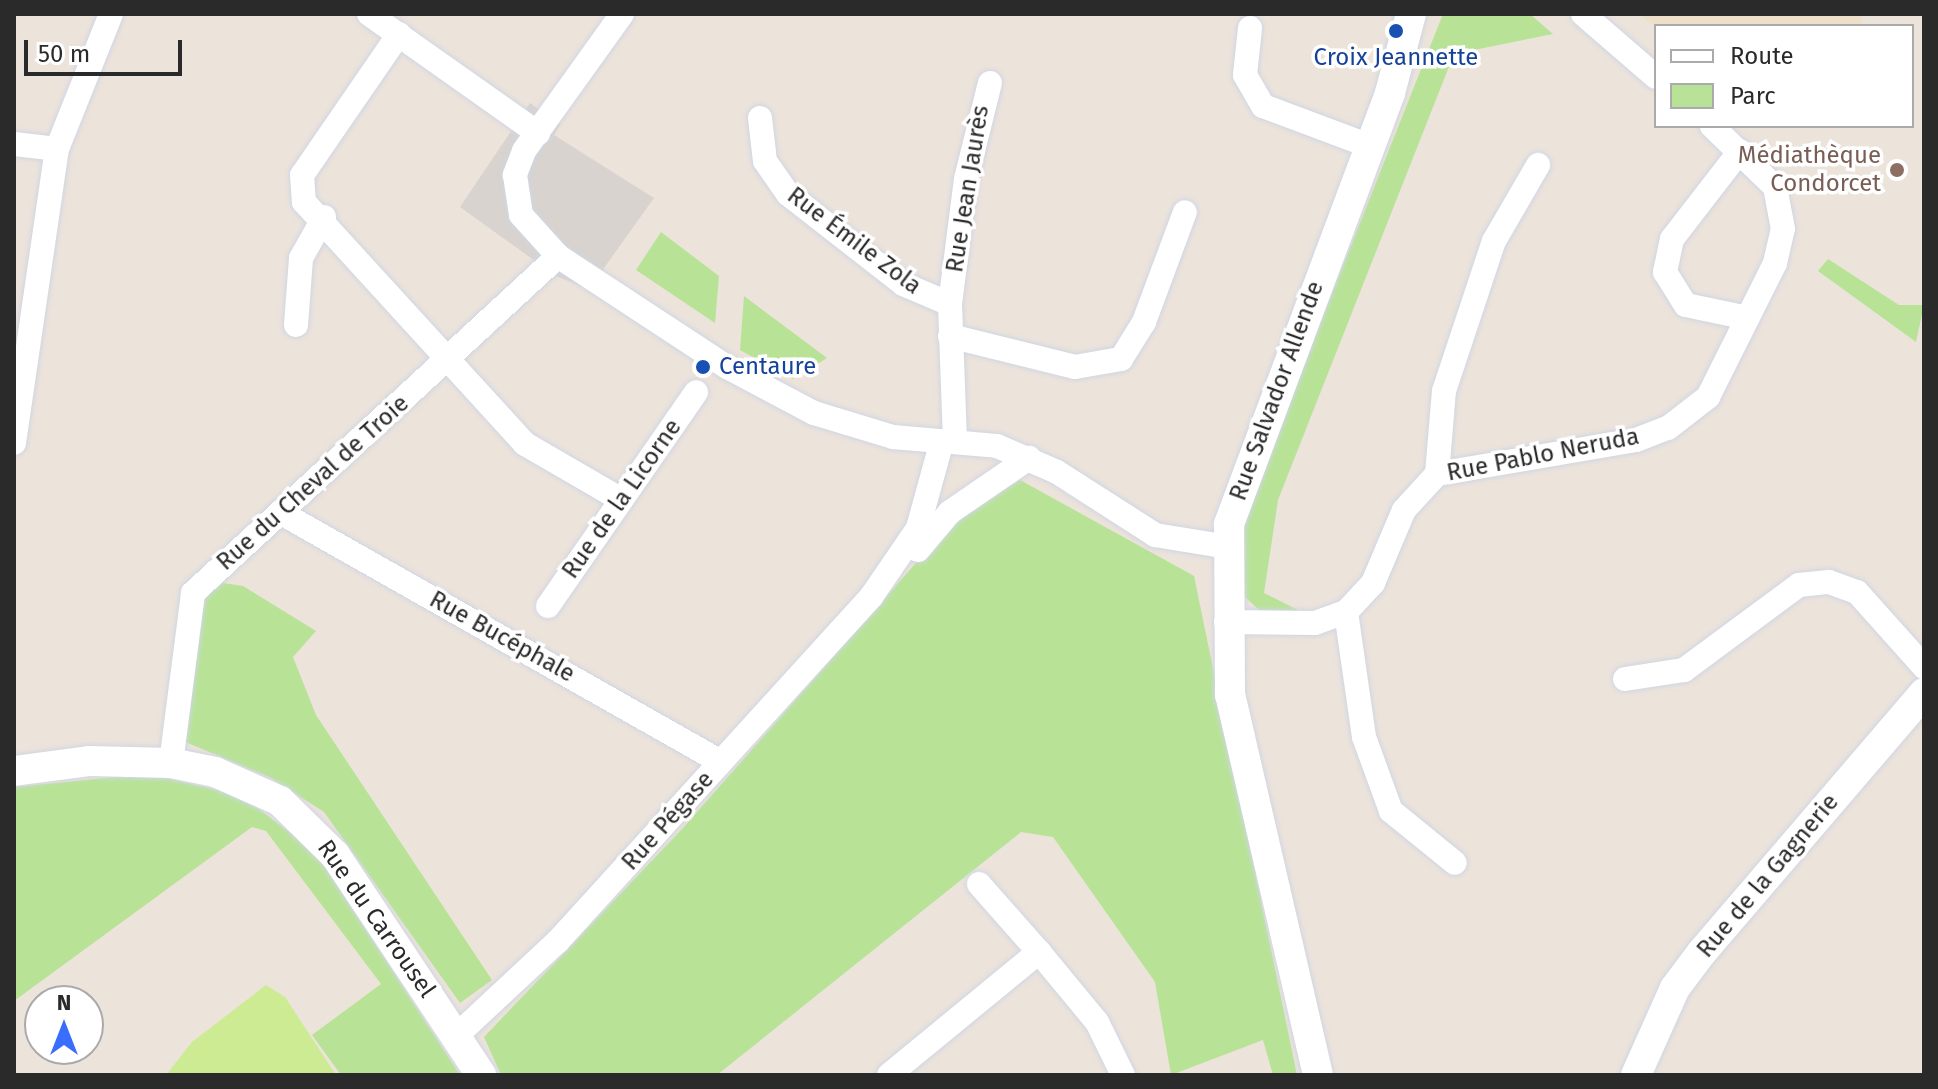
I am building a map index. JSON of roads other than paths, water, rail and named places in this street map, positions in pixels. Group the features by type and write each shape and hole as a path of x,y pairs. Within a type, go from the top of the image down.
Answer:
{"street":[{"path":"14,443 57,149 111,14"},
{"path":"369,14 538,133"},
{"path":"622,14 524,151 514,195 521,215 558,256 780,397 866,430 948,441 1029,458 1155,535 1228,547"},
{"name":"Rue Salvador Allende","path":"1390,93 1411,14"},
{"name":"Rue Salvador Allende","path":"1318,1075 1250,796 1230,695 1226,622 1228,547 1244,469 1390,93 1428,14"},
{"path":"1583,14 1654,75"},
{"path":"1250,28 1245,75 1263,106 1370,146"},
{"path":"399,34 302,175 304,202 324,217 525,444 620,499"},
{"name":"Rue Jean Jaurès","path":"948,441 950,304 966,179 990,83"},
{"name":"Rue Émile Zola","path":"760,118 765,161 788,194 903,284 950,304"},
{"name":"Rue Pablo Neruda","path":"1346,612 1373,583 1404,510 1437,474 1668,428 1717,385 1748,318 1783,229 1775,187 1714,128"},
{"path":"14,144 57,149"},
{"path":"1740,151 1672,239 1665,272 1686,305 1748,318"},
{"path":"1437,474 1444,391 1494,241 1538,165"},
{"path":"950,336 1075,367 1121,359 1144,322 1185,212"},
{"path":"296,325 301,258 324,217"},
{"name":"Rue du Cheval de Troie","path":"171,763 193,593 283,514 558,256"},
{"name":"Rue de la Licorne","path":"548,606 696,392"},
{"name":"Rue Pégase","path":"456,1036 539,961 871,597 918,528 948,441"},
{"name":"Rue Pégase","path":"871,597 895,579 950,512 1029,458"},
{"name":"Rue Bucéphale","path":"283,514 721,762"},
{"path":"1625,679 1684,670 1799,585 1829,582 1857,592 1924,667"},
{"path":"1226,622 1315,623 1346,612 1364,737 1391,811 1455,863"},
{"name":"Rue de la Gagnerie","path":"1636,1075 1675,988 1702,952 1924,693"},
{"name":"Rue du Carrousel","path":"14,771 101,760 171,763 262,790 312,827 481,1075"},
{"path":"979,884 1097,1022 1123,1075"},
{"path":"889,1075 1039,952"}],"place":[{"name":"Croix Jeannette","path":"1396,31"},
{"name":"Médiathèque Condorcet","path":"1897,170"},
{"name":"Centaure","path":"703,367"}]}
